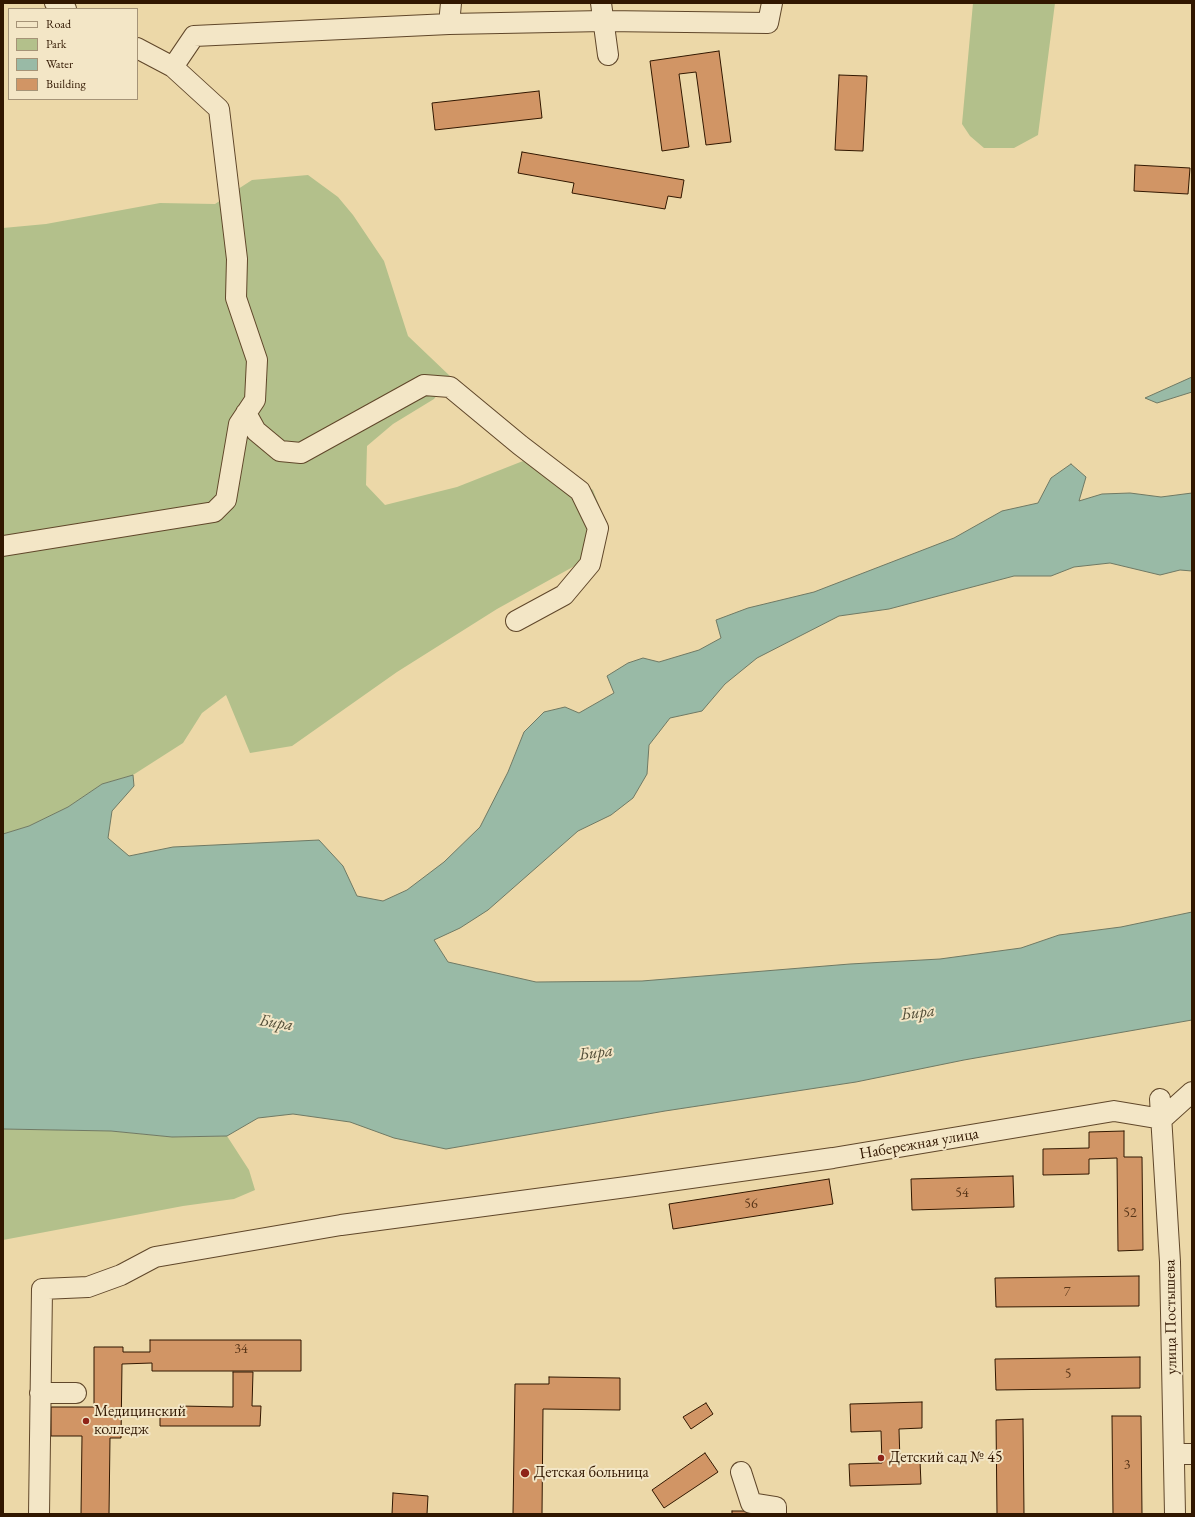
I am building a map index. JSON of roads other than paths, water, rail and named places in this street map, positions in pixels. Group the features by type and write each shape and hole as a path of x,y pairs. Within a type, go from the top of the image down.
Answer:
{"street":[{"path":"449,24 451,3"},
{"path":"173,67 194,36 449,24 602,12 768,23 772,3"},
{"path":"602,12 608,55"},
{"path":"3,546 214,512 226,500 239,424 255,400 257,360 236,298 237,259 219,109 173,67 138,49"},
{"path":"246,413 256,431 280,452 301,453 424,385 450,387 520,445 580,491 598,528 590,564 564,595 516,620"},
{"path":"1162,1119 1192,1092"},
{"name":"улица Постышева","path":"1160,1099 1183,1454 1175,1514"},
{"name":"Набережная улица","path":"40,1394 42,1289 88,1287 121,1275 155,1257 340,1225 834,1158 1114,1111 1162,1119"},
{"path":"39,1514 40,1394 76,1393"},
{"path":"741,1472 751,1503 776,1507 776,1514"}],"water":[{"path":"1192,377 1192,392 1157,403 1145,398"},
{"name":"Бира","path":"1071,464 1086,477 1079,501 1102,494 1130,493 1161,497 1192,493 1192,571 1180,570 1160,575 1110,563 1074,567 1051,576 1014,576 889,609 839,616 757,658 725,684 702,711 670,718 649,745 647,774 633,798 611,815 578,831 488,910 460,928 434,940 448,962 536,982 642,981 850,964 940,959 1021,948 1059,935 1121,927 1192,912 1192,1020 964,1060 856,1082 665,1111 446,1149 394,1138 350,1122 293,1114 258,1118 227,1136 172,1137 111,1131 3,1129 3,834 29,826 68,807 102,784 133,775 134,786 112,811 108,838 129,856 173,847 319,840 343,866 357,896 383,901 407,890 444,862 480,827 508,772 524,732 544,712 565,707 579,713 614,693 607,676 628,663 643,658 659,662 699,650 721,638 716,620 748,608 814,592 954,538 1002,511 1038,503 1051,478"}],"place":[{"name":"Медицинский колледж","path":"86,1421"},
{"name":"Детский сад № 45","path":"881,1458"},
{"name":"Детская больница","path":"525,1473"}]}
